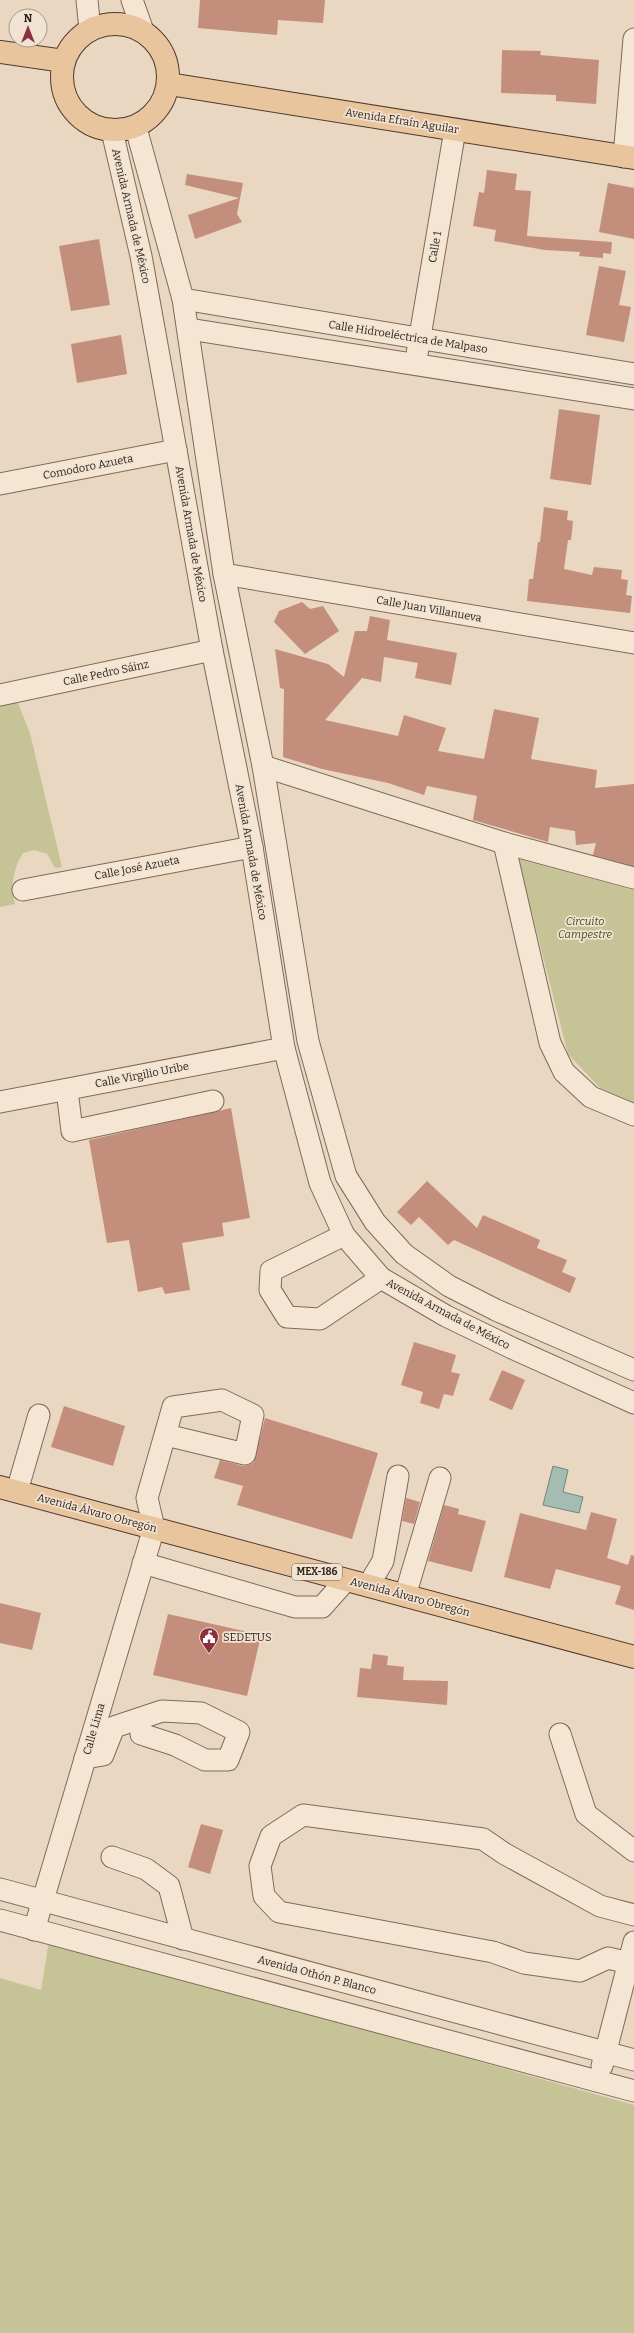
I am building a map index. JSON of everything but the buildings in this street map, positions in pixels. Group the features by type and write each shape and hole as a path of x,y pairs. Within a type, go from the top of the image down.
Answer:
{"main road":[{"path":"107,24 126,25 143,31 155,41 164,54 169,69 169,84 164,102 156,112 136,128 112,131 93,127 77,116 66,100 61,81 64,61 74,43 90,30 107,24"},
{"path":"0,52 64,61"},
{"name":"Avenida Efraín Aguilar","path":"169,84 629,157"},
{"name":"Avenida Álvaro Obregón","path":"8,1489 634,1657"}],"street":[{"path":"87,0 90,30"},
{"path":"132,0 143,31"},
{"path":"629,157 634,39"},
{"path":"136,128 183,299 189,329 224,574 263,766 308,1041 346,1176 375,1222 404,1254 449,1286 496,1310 634,1370"},
{"name":"Calle 1","path":"415,365 455,130"},
{"name":"Avenida Armada de México","path":"112,131 141,256 212,650 252,847 284,1048 320,1183 344,1235 381,1278 446,1316 512,1348 634,1403"},
{"name":"Calle Hidroeléctrica de Malpaso","path":"183,299 420,340 634,374"},
{"path":"189,329 634,399"},
{"name":"Comodoro Azueta","path":"0,484 176,450"},
{"name":"Calle Juan Villanueva","path":"224,574 634,643"},
{"name":"Calle Pedro Sáinz","path":"0,695 212,650"},
{"path":"263,766 504,843 634,878"},
{"path":"504,843 550,1043 564,1072 591,1096 634,1115"},
{"name":"Calle José Azueta","path":"23,890 252,847"},
{"name":"Calle Virgilio Uribe","path":"0,1102 284,1048"},
{"path":"66,1090 72,1131 213,1100"},
{"path":"344,1235 271,1271 270,1290 287,1317 320,1319 381,1278"},
{"path":"8,1489 39,1415"},
{"path":"154,1528 147,1498 166,1435"},
{"path":"368,1586 383,1561 398,1476"},
{"path":"405,1596 440,1478"},
{"name":"Calle Lima","path":"34,1930 154,1528"},
{"path":"143,1563 295,1606 322,1606 346,1580"},
{"path":"85,1758 103,1755 114,1727 140,1719"},
{"path":"560,1734 586,1814 634,1851"},
{"path":"628,1964 608,1958 580,1971 524,1963 493,1952 279,1912 264,1896 260,1866 271,1836 303,1815 311,1816 482,1839 505,1854 600,1906 634,1914"},
{"path":"112,1857 146,1869 169,1886 183,1939"},
{"name":"Avenida Othón P. Blanco","path":"0,1889 634,2060"},
{"path":"0,1920 634,2091"},
{"path":"599,2082 606,2052 627,1997 628,1964 634,1942"}],"green space":[{"path":"17,701 30,733 62,867 55,868 47,854 34,850 23,853 13,878 13,897 15,904 0,907 0,705"},
{"name":"Circuito Campestre","path":"518,859 634,890 634,1103 601,1089 568,1054"},
{"path":"49,1941 634,2105 634,2333 0,2333 0,1978 41,1990"}],"shaded area":[{"path":"553,1466 568,1470 563,1492 583,1497 579,1513 543,1505"}],"place":[{"name":"SEDETUS","path":"209,1654"}]}
